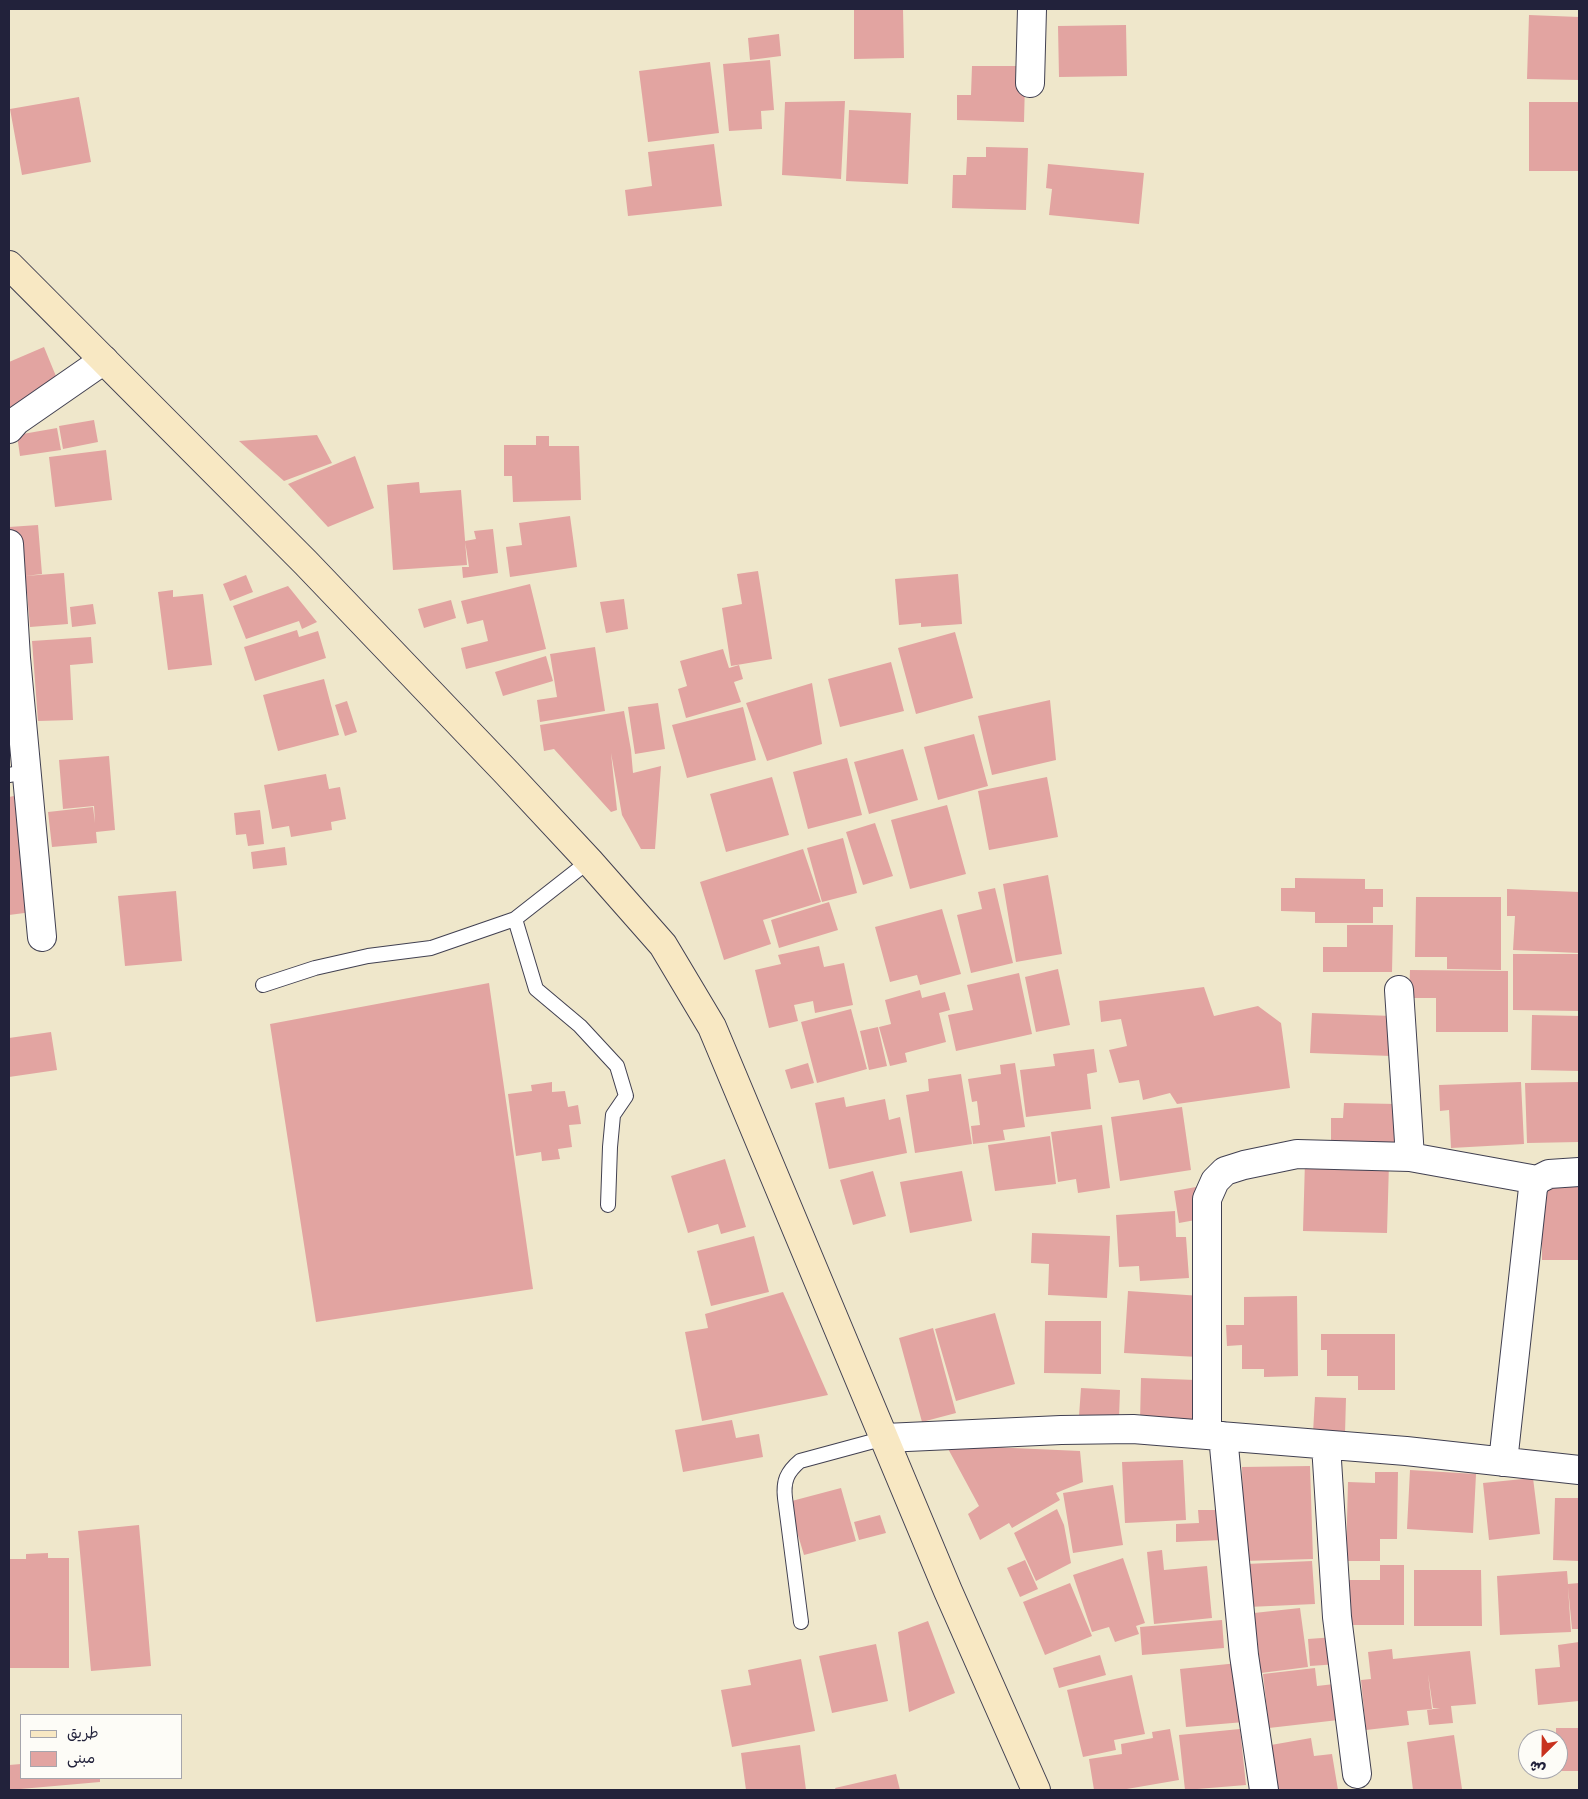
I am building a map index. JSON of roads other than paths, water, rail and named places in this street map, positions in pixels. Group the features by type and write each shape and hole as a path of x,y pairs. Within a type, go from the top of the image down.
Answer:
{"street":[{"path":"1030,84 1032,9"},
{"path":"9,264 306,562 501,766 663,945 712,1027 948,1591 1036,1790"},
{"path":"9,429 16,421 104,360"},
{"path":"9,552 16,658 18,774 42,937"},
{"path":"1399,990 1410,1157"},
{"path":"1264,1790 1215,1436 1207,1199 1215,1181 1225,1172 1244,1165 1298,1154 1410,1157 1537,1180 1549,1174 1579,1172"},
{"path":"1503,1462 1534,1188 1537,1180"},
{"path":"884,1438 1133,1428 1579,1470"},
{"path":"1326,1445 1337,1617 1357,1774"}],"lane":[{"path":"263,985 314,968 368,956 431,948 515,919 589,861"},
{"path":"515,919 536,989 580,1026 617,1066 626,1096 613,1115 608,1205"},
{"path":"801,1622 784,1493 786,1477 800,1461 884,1438"}]}
